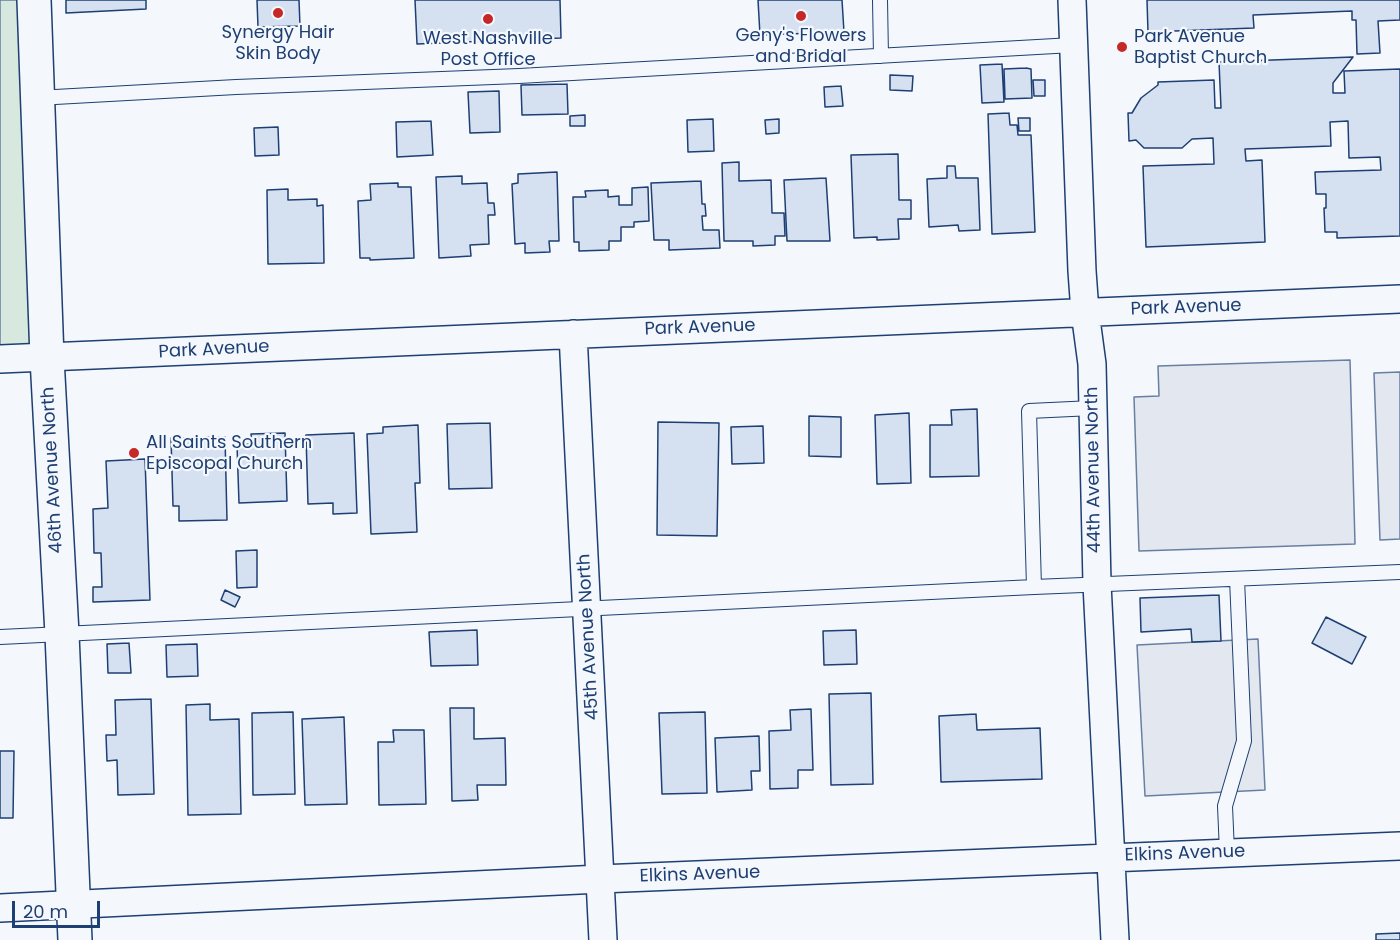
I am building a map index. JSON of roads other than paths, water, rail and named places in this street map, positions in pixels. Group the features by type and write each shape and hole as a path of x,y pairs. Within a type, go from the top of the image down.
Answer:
{"main road":[{"name":"46th Avenue North","path":"34,0 47,358 75,940"}],"street":[{"name":"44th Avenue North","path":"1072,0 1085,312 1092,364 1097,584 1115,940"},
{"name":"Park Avenue","path":"0,359 1400,299"},
{"name":"45th Avenue North","path":"573,334 603,940"},
{"name":"Elkins Avenue","path":"0,908 600,879 1400,846"}],"lane":[{"path":"880,0 881,56"},
{"path":"37,98 236,87 519,76 1073,45"},
{"path":"1034,587 1029,411 1094,408"},
{"path":"0,637 1097,584 1400,573"},
{"path":"1227,852 1225,806 1244,741 1237,579"}],"place":[{"name":"Synergy Hair Skin Body","path":"278,13"},
{"name":"Geny's Flowers and Bridal","path":"801,16"},
{"name":"West Nashville Post Office","path":"488,19"},
{"name":"Park Avenue Baptist Church","path":"1122,47"},
{"name":"All Saints Southern Episcopal Church","path":"134,453"}]}
